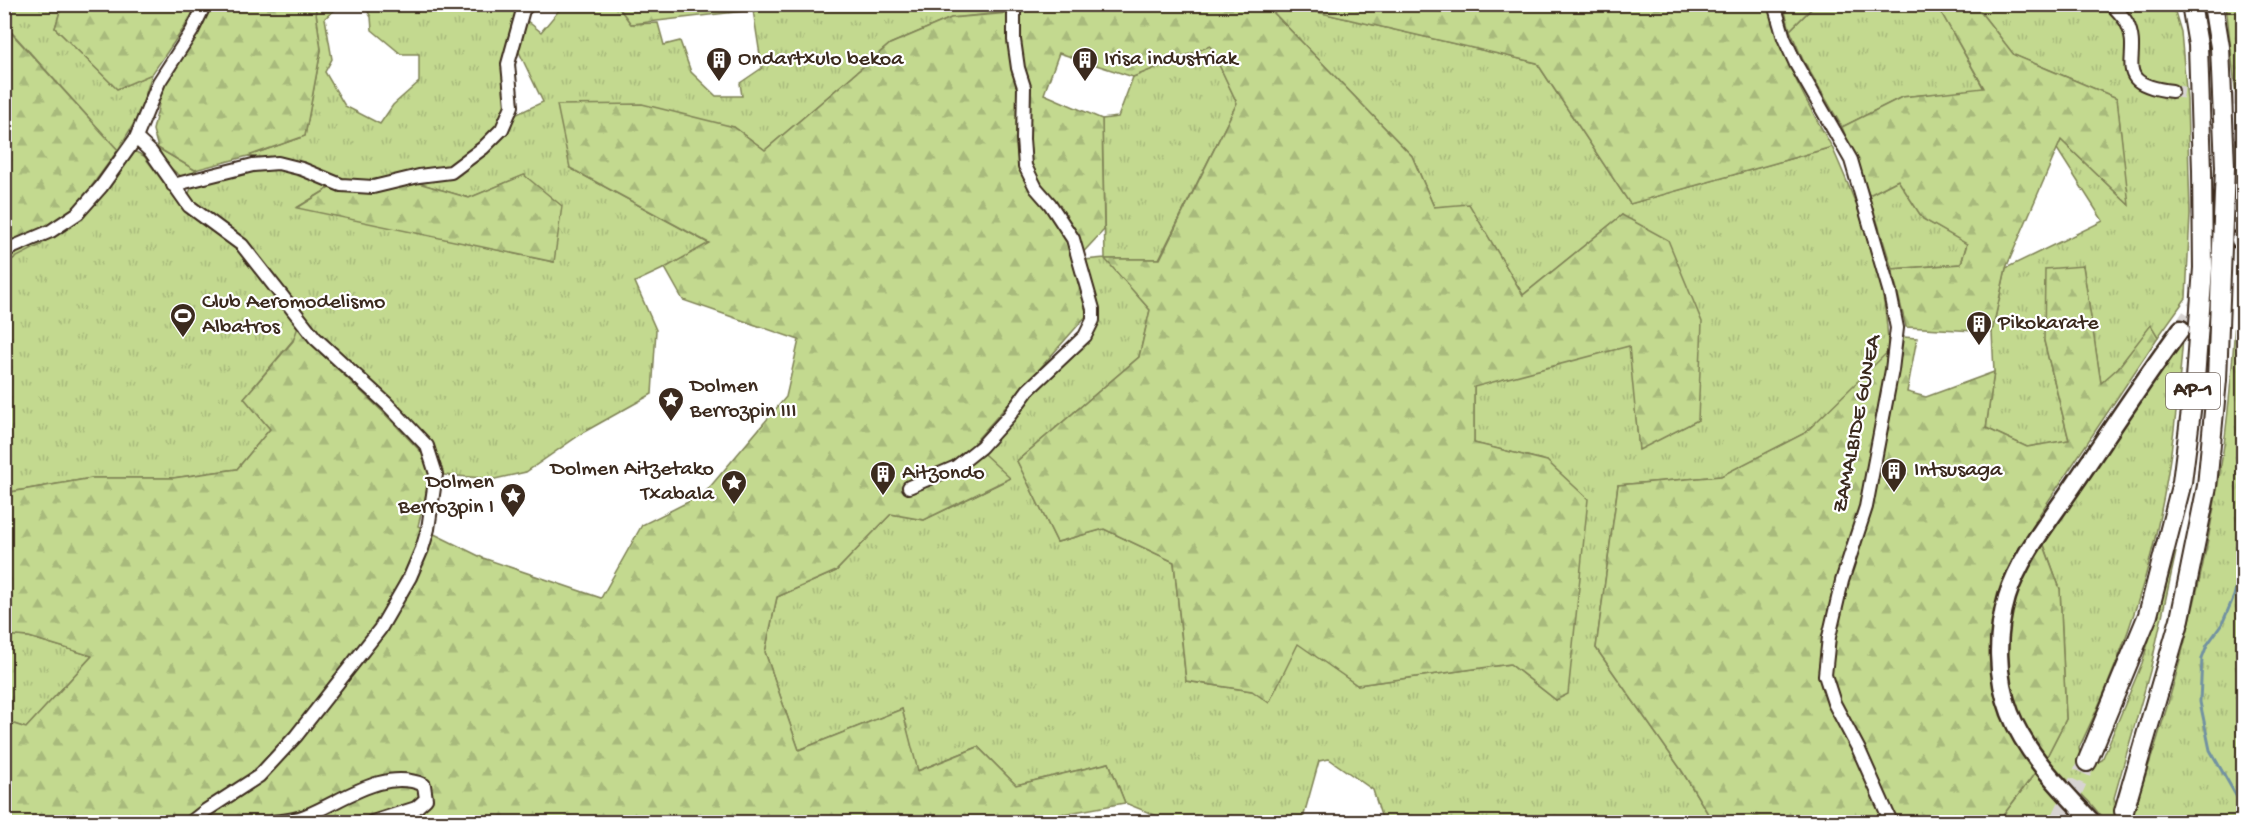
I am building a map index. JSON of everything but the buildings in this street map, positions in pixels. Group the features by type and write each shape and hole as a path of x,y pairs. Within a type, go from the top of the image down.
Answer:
{"highway":[{"name":"AP-1","path":"2087,762 2148,615 2182,482 2195,379 2203,268 2198,45 2191,4"},
{"name":"AP-1","path":"2124,811 2180,619 2207,486 2217,380 2225,167 2220,47 2213,4"}],"main road":[{"path":"2092,822 2038,761 2014,722 2005,696 2000,669 2000,632 2003,615 2014,579 2037,537 2181,329"}],"street":[{"path":"4,251 51,231 78,213 100,187 136,138 159,82 192,31 205,4"},
{"path":"173,184 253,165 278,163 302,169 341,185 373,187 419,176 451,172 483,148 502,129 512,106 508,64 523,10 529,4"},
{"path":"909,487 956,466 981,447 1009,416 1028,390 1085,336 1093,320 1093,309 1073,239 1050,204 1036,188 1025,166 1024,87 1018,68 1014,40 1014,4"},
{"name":"ZAMALBIDE GUNEA","path":"1774,4 1784,38 1796,64 1851,160 1898,328 1866,507 1842,580 1829,637 1825,675 1834,703 1859,750 1890,822"},
{"path":"2111,4 2128,24 2131,67 2134,75 2146,86 2172,91"},
{"path":"136,138 151,152 189,206 242,245 315,338 387,404 427,446 436,474 428,529 422,549 410,577 380,629 296,736 259,776 191,822"},
{"path":"273,822 303,817 357,790 383,783 412,779 424,784 426,799 416,808 372,822"}],"green space":[{"path":"470,4 471,6 474,4 522,5 509,96 498,127 484,142 455,164 442,170 372,184 342,182 302,164 248,156 305,136 321,50 315,5 341,5 325,18 332,59 325,72 345,106 380,124 393,105 419,82 419,54 401,54 372,30 371,17 364,5"},
{"path":"1304,4 1769,5 1788,61 1832,147 1630,204 1537,63 1304,9"},
{"path":"1783,4 1815,4 1815,5 1790,30"},
{"path":"4,5 62,5 55,28 117,88 152,74 139,115 118,150 5,25"},
{"path":"62,5 189,5 195,12 152,74 117,89 55,28"},
{"path":"212,5 315,5 321,50 305,136 248,156 195,170 158,148 153,130 164,82 195,37"},
{"path":"557,5 617,5 631,24 658,23 664,45 680,41 691,72 716,96 742,96 740,83 762,68 753,10 765,5 1011,5 1010,12 951,18 890,44 765,150 734,127 570,168 710,244 635,282 656,330 652,394 584,432 526,472 495,479 431,474 293,340 244,398 270,429 237,469 173,478 92,478 5,493 5,262 44,242 86,214 134,151 144,156 183,209 193,183 172,169 158,148 209,180 261,168 295,171 331,187 298,207 554,262 525,175 469,198 415,182 445,177 508,127 517,114 543,102 518,50 526,20 541,32 561,8"},
{"path":"617,5 765,5 753,10 631,24"},
{"path":"1022,5 1065,5 1022,12"},
{"path":"1065,5 1266,5 1412,156 1434,207 1469,204 1523,295 1622,215 1668,240 1702,322 1698,420 1639,450 1629,346 1474,387 1474,443 1547,461 1588,499 1568,694 1556,700 1510,664 1357,685 1298,644 1269,703 1252,691 1186,681 1174,562 1104,529 1057,542 1017,461 1139,357 1150,310 1105,259 1160,259 1237,103 1210,46 1133,77 1059,53 1044,94 1102,119 1104,230 1075,261 1088,314 973,444 1010,478 924,520 891,514 836,571 777,597 765,652 799,750 902,709 918,771 978,747 1016,785 1109,763 1125,803 1018,822 5,822 4,721 26,728 92,656 29,637 5,635 5,493 92,478 173,478 237,469 270,429 244,398 293,341 298,327 309,342 383,412 423,454 431,474 418,526 483,558 601,598 642,525 704,494 786,397 799,340 683,300 665,268 709,243 570,168 557,105 642,104 734,127 765,150 890,44 951,18 1022,12"},
{"path":"1266,5 1304,5 1304,9 1537,63 1630,204 1832,147 1863,222 1871,248 1884,301 1888,354 1805,433 1722,476 1618,485 1596,648 1682,771 1713,822 1383,822 1373,790 1329,759 1319,761 1302,822 1172,822 1125,803 1109,763 1016,785 978,747 917,771 902,709 799,750 765,652 777,597 836,571 891,514 924,520 1009,479 981,452 1033,392 1094,330 1084,260 1105,258 1102,119 1118,117 1133,77 1210,45 1237,103 1159,259 1106,259 1150,310 1139,357 1017,461 1057,542 1104,529 1174,562 1186,681 1252,691 1298,643 1357,685 1510,664 1556,700 1547,461 1474,443 1474,386 1630,345 1639,449 1698,420 1622,215 1523,295 1469,205 1434,207 1412,156"},
{"path":"1815,5 1937,5 1984,89 1902,97 1842,127 1803,60 1790,30"},
{"path":"1937,5 1975,5 2014,55 2117,98 2129,205 2061,140 2006,268 1992,332 1906,327 1892,269 1961,264 1967,244 1923,219 1898,180 1869,195 1842,127 1902,97 1984,88"},
{"path":"1975,5 2102,5 2115,15 2111,5 2173,5 2181,32 2187,100 2190,214 2186,298 2158,337 2151,326 2118,368 2101,384 2083,266 2044,341 2069,440 2027,447 1986,428 1994,372 1992,332 2006,268 2103,221 2057,149 2061,140 2128,204 2117,98 2014,55"},
{"path":"2226,5 2243,5 2244,222 2240,226 2237,105"},
{"path":"4,25 118,150 91,187 41,245 5,263"},
{"path":"524,175 562,206 554,262 297,208 331,187 376,192 415,182 469,198"},
{"path":"1898,180 1923,219 1967,243 1961,264 1892,269 1869,195"},
{"path":"2243,251 2243,822 2106,822 2046,758 2066,719 2060,589 2043,542 2183,338 2177,407 2164,497 2145,579 2126,637 2079,748 2080,755 2085,760 2093,763 2102,760 2142,663 2176,552 2150,671 2114,798 2121,808 2134,809 2163,721 2187,633 2216,498 2233,355 2239,257"},
{"path":"2083,266 2101,383 2118,368 2151,325 2158,337 2035,521 2060,589 2066,719 2046,758 1998,822 1713,822 1682,771 1596,648 1618,485 1721,476 1805,433 1903,337 1917,338 1907,392 1926,397 1994,372 1986,428 2027,447 2069,440 2044,341 2045,269"},
{"path":"4,635 29,637 92,656 26,728 5,721"},
{"path":"2036,772 2080,822 1998,822"}],"waterway":[{"path":"2242,806 2210,750 2200,702 2202,658 2207,645 2222,624 2234,596 2240,571 2244,516"}],"tunnel":[{"path":"2172,91 2244,101"},
{"path":"2181,329 2202,297"},
{"path":"2059,822 2087,762"}],"place":[{"name":"Ondartxulo bekoa","path":"719,83"},
{"name":"Irisa industriak","path":"1085,83"},
{"name":"Club Aeromodelismo Albatros","path":"183,339"},
{"name":"Pikokarate","path":"1979,347"},
{"name":"Dolmen Berrozpin III","path":"671,423"},
{"name":"Intsusaga","path":"1894,494"},
{"name":"Aitzondo","path":"883,497"},
{"name":"Dolmen Aitzetako Txabala","path":"734,506"},
{"name":"Dolmen Berrozpin I","path":"513,519"}]}
